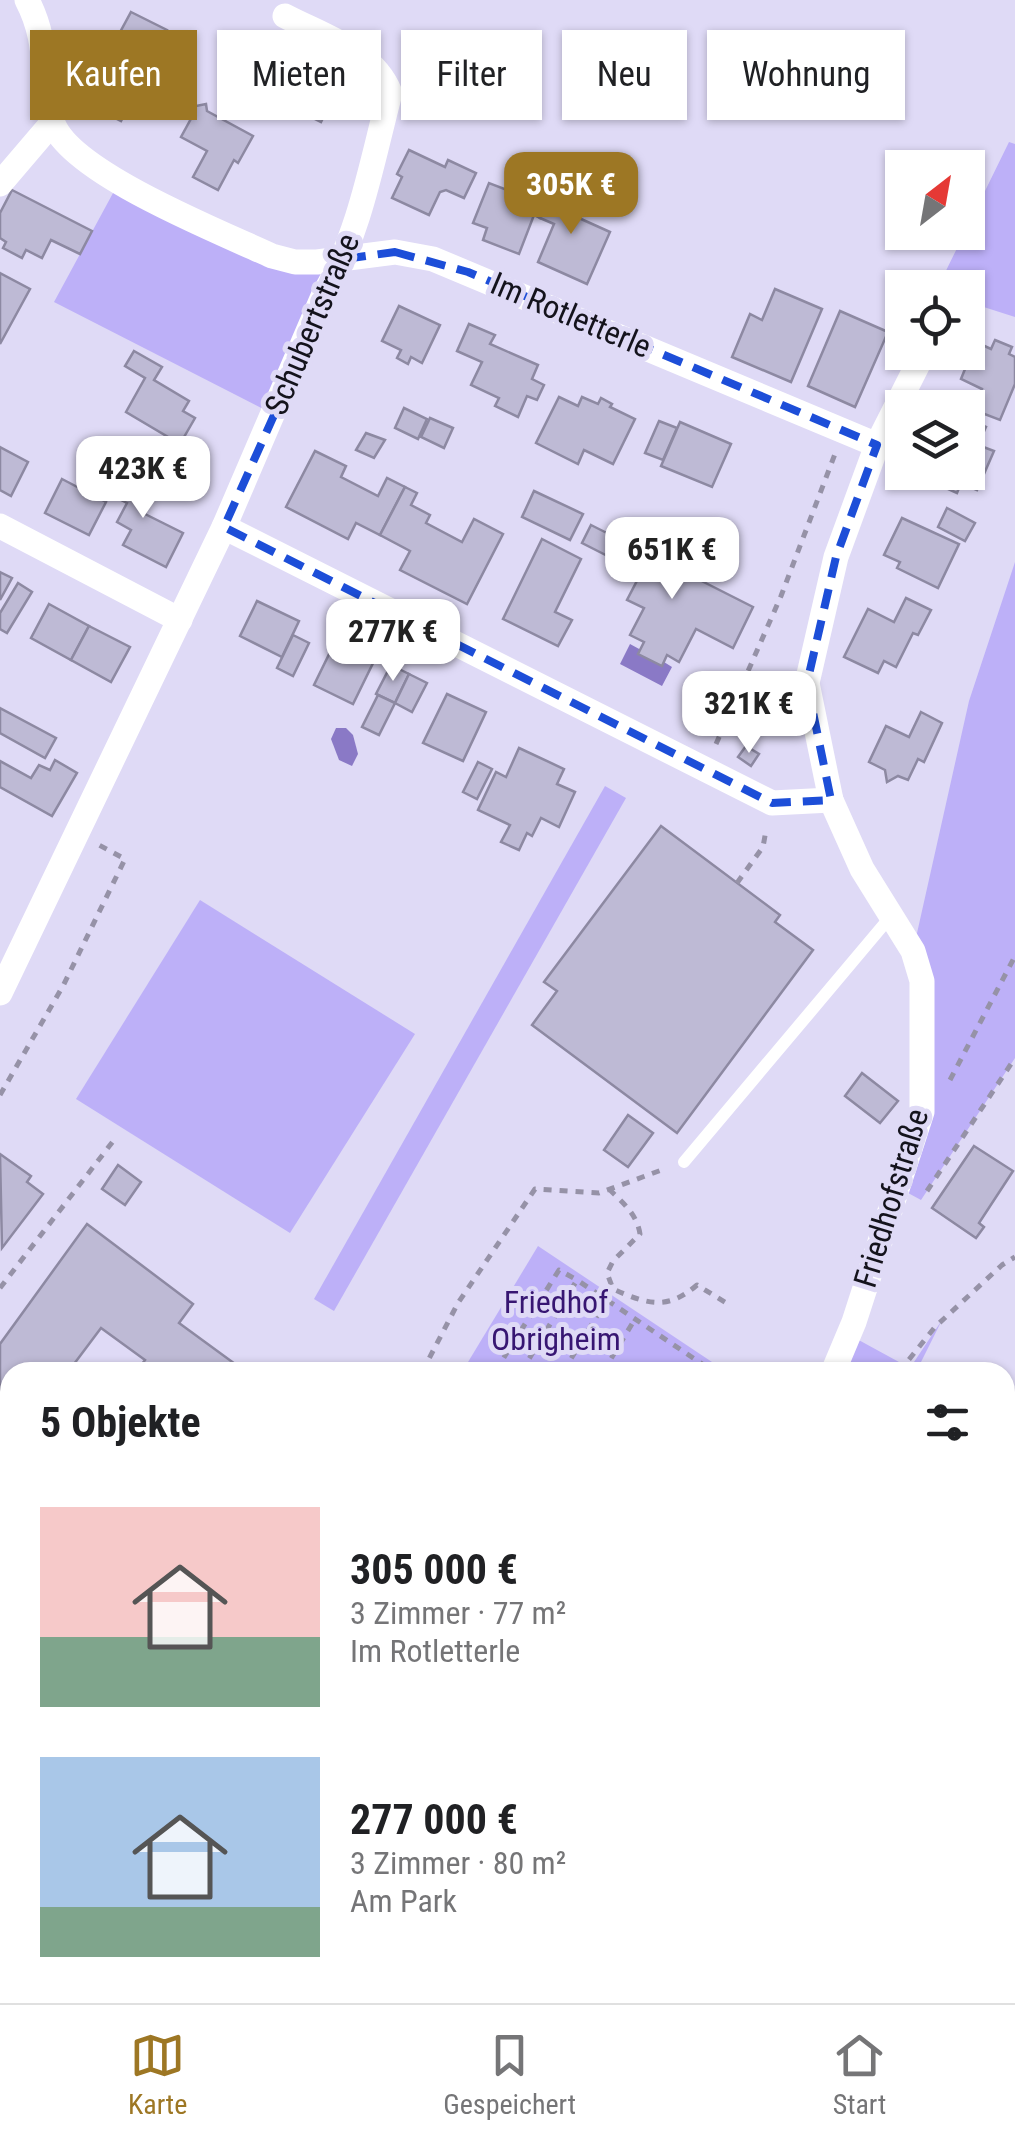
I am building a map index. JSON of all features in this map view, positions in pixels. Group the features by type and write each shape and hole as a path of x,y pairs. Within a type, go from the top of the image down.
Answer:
{"street":[{"path":"0,184 52,123 40,26 27,0"},
{"name":"Schubertstraße","path":"0,993 8,961 78,834 224,527 324,294 344,260 390,94 383,74 366,58 285,16"},
{"name":"Im Rotletterle","path":"52,123 65,144 87,162 272,256 294,262 395,252 433,259 877,446"},
{"name":"Friedhofstraße","path":"837,1362 854,1322 922,1112 922,981 913,951 862,868 830,800 808,683 836,557 877,446 915,370"},
{"path":"0,526 180,620"},
{"path":"224,527 772,803 830,800"}],"lane":[{"path":"684,1162 891,916"}],"path":[{"path":"705,770 781,596 844,432"},
{"path":"738,883 763,847 772,803"},
{"path":"0,1095 63,986 125,859 78,834"},
{"path":"922,1112 952,1078 1015,956"},
{"path":"897,1188 922,1200 1015,1058"},
{"path":"0,1288 114,1140"},
{"path":"427,1362 458,1303 535,1189 599,1193 684,1162"},
{"path":"609,1189 630,1210 640,1234 613,1261 607,1273 613,1290 652,1303 669,1303 697,1285 728,1304"},
{"path":"906,1362 936,1327 1002,1264 1015,1258"},
{"path":"501,1362 559,1270 699,1362"},
{"path":"527,1362 577,1280"},
{"path":"569,1362 606,1301"},
{"path":"609,1362 635,1319"}],"highlighted area":[{"path":"395,252 468,272 877,445 836,557 807,683 831,800 772,803 224,527 344,259"}],"green space":[{"path":"1009,142 1015,144 1015,317 985,307 985,270 946,270 956,250 985,250 985,191"},
{"path":"119,182 272,256 344,259 273,414 54,302"},
{"path":"1015,562 1015,1058 921,1200 897,1187 922,1112 913,951 969,701"},
{"path":"605,786 626,798 334,1311 314,1299"},
{"path":"200,900 415,1034 290,1233 76,1099"},
{"name":"Friedhof Obrigheim","path":"538,1246 712,1362 468,1362"},
{"path":"942,1320 921,1362 914,1362"},
{"path":"855,1338 899,1362 844,1362"}],"shaded area":[{"path":"630,644 641,650 639,654 661,666 664,662 672,667 662,686 620,664"},
{"path":"336,728 346,728 353,735 358,754 352,766 339,760 331,739"}],"building":[{"path":"131,12 167,30 121,30"},
{"path":"206,104 207,111 217,120 253,136 218,190 193,177 207,151 181,137 190,120 197,120 197,106"},
{"path":"409,150 445,167 448,160 476,173 464,198 446,190 440,192 429,215 392,198 402,177 397,174"},
{"path":"540,175 556,181 540,218 534,215 519,254 483,240 487,228 473,223 489,183 530,199"},
{"path":"556,181 580,192 570,214 610,232 587,284 538,262 554,224 540,218"},
{"path":"12,190 92,231 80,254 51,240 42,258 26,250 22,258 3,248 6,242 0,238 0,213"},
{"path":"0,273 30,289 0,344"},
{"path":"775,289 822,309 791,382 732,357 750,314 762,320"},
{"path":"399,306 440,325 422,363 411,357 408,364 397,358 401,350 382,341"},
{"path":"840,311 885,331 855,407 808,386"},
{"path":"469,324 495,335 490,344 538,365 532,379 544,385 537,400 527,396 518,417 495,406 499,398 471,385 482,362 457,351"},
{"path":"995,340 1012,347 1009,354 1015,357 1015,384 1000,420 985,414 985,390 961,379 965,370 985,370 985,346 991,349"},
{"path":"134,351 162,367 154,380 189,401 183,411 195,418 180,444 126,412 145,378 125,366"},
{"path":"559,397 578,406 582,397 598,404 601,398 635,419 613,464 584,450 578,464 536,443"},
{"path":"404,408 427,419 418,439 395,428"},
{"path":"430,418 453,428 444,448 421,437"},
{"path":"659,421 677,428 663,460 645,453"},
{"path":"680,422 731,444 712,487 661,466"},
{"path":"366,433 385,440 374,458 356,450"},
{"path":"0,447 28,462 11,496 0,490"},
{"path":"985,448 994,451 985,472"},
{"path":"315,451 346,466 341,477 378,496 387,478 405,487 380,535 356,523 348,539 286,507"},
{"path":"123,463 144,474 133,496 146,502 141,512 183,533 166,567 123,545 131,530 117,522 127,503 107,493"},
{"path":"62,479 106,502 89,535 45,513"},
{"path":"405,487 417,493 411,505 430,515 426,523 462,542 474,519 503,534 467,604 400,570 410,551 380,535"},
{"path":"534,491 583,514 570,540 522,517"},
{"path":"947,508 975,523 965,541 938,527"},
{"path":"902,518 959,544 938,588 897,568 900,562 884,555"},
{"path":"591,525 753,607 733,648 696,629 679,662 667,655 662,666 638,654 644,642 630,635 644,608 627,600 641,573 582,543"},
{"path":"542,539 581,559 555,612 572,620 558,646 503,619"},
{"path":"0,572 12,578 0,600"},
{"path":"18,583 32,592 7,633 0,629 0,613"},
{"path":"906,598 931,610 918,635 913,633 896,667 884,661 878,673 844,657 868,609 894,622"},
{"path":"257,601 299,621 282,657 240,636"},
{"path":"49,604 89,626 71,660 31,638"},
{"path":"89,626 130,647 111,682 71,660"},
{"path":"293,635 309,643 293,676 277,668"},
{"path":"336,640 375,659 353,704 314,685"},
{"path":"391,665 409,674 395,703 376,694"},
{"path":"409,674 427,683 412,712 395,703"},
{"path":"447,694 486,712 463,761 423,743"},
{"path":"378,695 395,703 379,735 362,727"},
{"path":"0,708 56,738 45,758 0,733"},
{"path":"921,712 942,723 924,762 918,759 908,780 898,776 887,782 885,770 869,762 886,726 909,737"},
{"path":"746,746 759,754 751,766 738,757"},
{"path":"519,748 564,769 557,784 575,792 559,827 541,818 532,836 527,833 519,850 501,842 510,825 478,810 496,772 506,777"},
{"path":"55,760 77,773 52,816 0,787 0,761 31,778 39,765 50,770"},
{"path":"478,762 492,769 477,799 463,792"},
{"path":"661,826 780,915 775,922 813,950 677,1133 532,1025 557,991 544,982"},
{"path":"862,1073 898,1101 880,1123 845,1096"},
{"path":"628,1115 653,1133 628,1167 604,1150"},
{"path":"974,1146 1013,1171 979,1223 984,1227 976,1238 932,1208"},
{"path":"0,1154 31,1176 27,1182 43,1194 2,1248"},
{"path":"118,1165 141,1182 125,1205 102,1189"},
{"path":"87,1224 193,1304 179,1323 232,1362 144,1362 101,1328 76,1362 0,1362 0,1344"}]}
